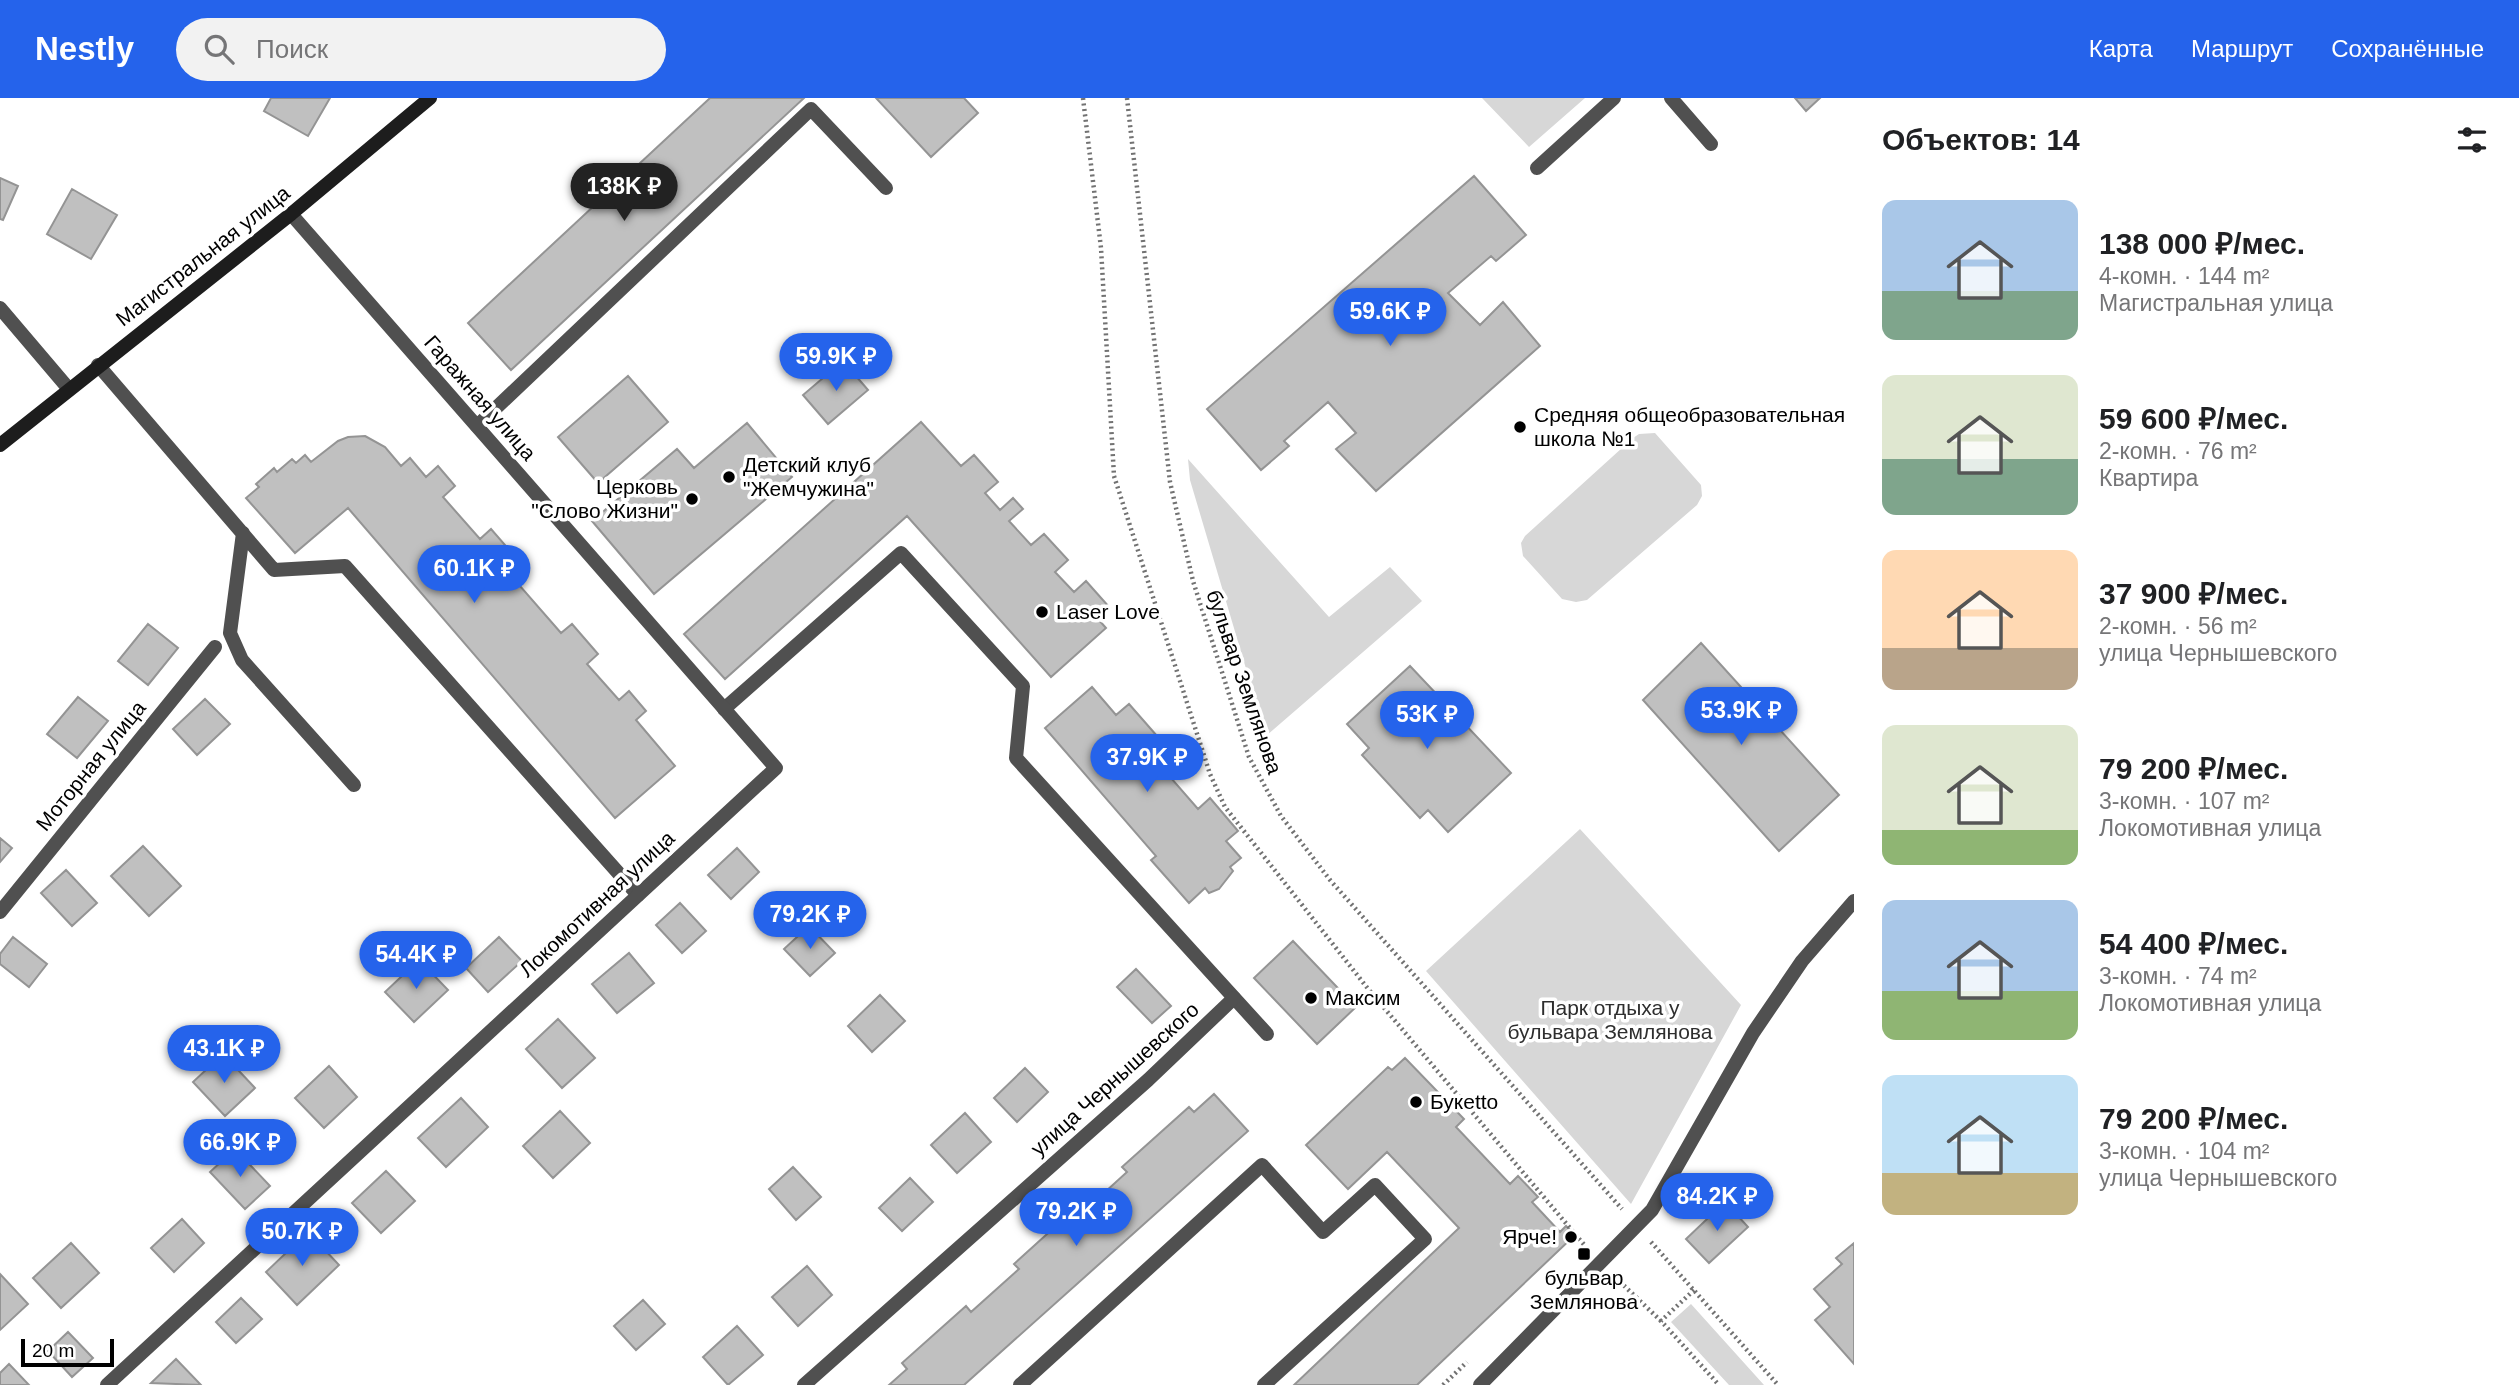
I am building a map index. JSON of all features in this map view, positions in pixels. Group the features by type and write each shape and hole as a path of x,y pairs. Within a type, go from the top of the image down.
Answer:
{"street":[{"name":"Магистральная улица","path":"0,445 68,388 291,214 430,98"},
{"path":"1536,168 1614,98"},
{"path":"1671,98 1710,144"},
{"path":"477,426 811,109 886,187"},
{"name":"Гаражная улица","path":"291,214 776,768"},
{"path":"0,308 68,388"},
{"path":"98,365 274,570 345,566 638,895"},
{"path":"243,533 230,634 243,660 354,785"},
{"path":"724,709 901,553 1023,686 1016,758 1267,1034"},
{"name":"Моторная улица","path":"0,912 215,647"},
{"name":"Локомотивная улица","path":"107,1385 776,768"},
{"path":"1480,1385 1652,1210 1753,1033 1802,961 1854,901"},
{"name":"улица Чернышевского","path":"804,1385 1148,1080 1234,998"},
{"path":"1020,1385 1262,1165 1323,1232 1375,1185 1425,1239 1264,1385"}],"path":[{"path":"1083,98 1101,248 1114,476 1210,774 1225,807 1369,990 1600,1263 1661,1321 1719,1385"},
{"name":"бульвар Землянова","path":"1127,98 1170,482 1194,581 1249,757 1281,816 1330,880 1778,1385"},
{"path":"1661,1321 1693,1290"}],"green space":[{"path":"1482,98 1585,98 1529,147"},
{"path":"1655,433 1701,485 1702,496 1697,505 1587,600 1576,602 1562,599 1523,556 1521,543 1525,536 1633,438 1639,434"},
{"path":"1188,459 1329,617 1390,567 1422,601 1266,736 1190,480"},
{"name":"Парк отдыха у бульвара Землянова","path":"1580,829 1741,1005 1631,1204 1426,971"},
{"path":"1691,1304 1764,1385 1729,1385 1671,1322"}],"building":[{"path":"271,98 330,98 308,136 264,111"},
{"path":"710,98 804,98 511,370 468,323"},
{"path":"876,98 964,98 978,113 931,157"},
{"path":"1795,98 1820,98 1806,111"},
{"path":"1474,176 1526,235 1496,261 1491,256 1448,293 1480,325 1503,302 1540,346 1376,491 1336,449 1356,433 1328,402 1284,441 1289,446 1261,470 1207,409"},
{"path":"0,178 18,186 3,220 0,219"},
{"path":"72,189 117,215 91,259 47,234"},
{"path":"843,361 868,390 828,424 803,395"},
{"path":"628,376 668,422 598,483 558,437"},
{"path":"921,422 961,466 974,455 998,482 985,493 1000,510 1013,498 1023,509 1009,521 1031,545 1044,534 1068,560 1055,572 1074,592 1086,581 1110,608 1098,619 1106,628 1051,677 907,516 725,679 684,634"},
{"name":"Церковь \"Слово Жизни\"","path":"747,423 792,477 654,594 592,521 677,449 694,468"},
{"path":"365,436 385,447 401,466 410,458 426,477 438,466 455,486 443,497 480,539 491,529 518,560 506,570 561,633 572,624 598,654 587,664 619,700 629,691 646,711 636,720 675,766 615,818 348,508 295,553 246,498 259,487 256,484 274,468 277,472 292,459 296,463 305,455 311,462 338,441 348,437"},
{"path":"148,624 178,648 148,685 118,661"},
{"path":"1701,643 1839,795 1779,851 1643,700"},
{"path":"1410,666 1511,773 1448,832 1428,810 1420,818 1362,755 1369,748 1347,724"},
{"path":"1092,687 1116,715 1129,704 1157,736 1144,747 1198,809 1210,798 1238,831 1226,841 1241,858 1230,867 1233,871 1219,889 1209,893 1205,888 1189,903 1151,860 1156,856 1045,728"},
{"path":"78,697 108,721 77,758 47,734"},
{"path":"205,699 230,724 197,755 173,729"},
{"path":"0,838 12,848 0,862"},
{"path":"143,846 181,886 149,916 111,876"},
{"path":"737,848 759,872 731,899 708,875"},
{"path":"66,870 97,903 72,926 41,893"},
{"path":"680,903 706,931 682,953 656,925"},
{"path":"809,926 835,953 810,976 784,949"},
{"path":"13,937 47,964 29,987 0,964 0,954"},
{"path":"499,937 522,961 488,992 466,968"},
{"name":"Максим","path":"1293,941 1356,1007 1317,1044 1254,978"},
{"path":"629,953 654,983 617,1013 592,984"},
{"path":"419,960 448,990 414,1022 385,992"},
{"path":"1136,969 1171,1006 1152,1023 1117,987"},
{"path":"880,995 905,1021 872,1052 848,1026"},
{"path":"558,1019 595,1058 562,1088 526,1049"},
{"path":"223,1054 255,1088 225,1116 193,1082"},
{"path":"1405,1058 1464,1119 1456,1127 1510,1184 1518,1176 1538,1197 1532,1202 1560,1232 1566,1226 1575,1235 1417,1385 1294,1385 1459,1228 1387,1152 1348,1189 1306,1145 1388,1067 1392,1070"},
{"path":"329,1066 357,1097 324,1128 295,1098"},
{"path":"1025,1068 1048,1092 1017,1122 994,1098"},
{"path":"1214,1094 1248,1131 964,1385 889,1385 907,1369 902,1363 966,1306 971,1312 1019,1269 1014,1264 1077,1207 1082,1213 1127,1172 1122,1167 1189,1107 1194,1112"},
{"path":"461,1098 488,1127 446,1167 418,1138"},
{"path":"560,1111 590,1143 553,1178 523,1146"},
{"path":"965,1113 991,1142 957,1173 931,1145"},
{"path":"235,1149 270,1186 245,1209 210,1172"},
{"path":"793,1167 821,1197 796,1220 769,1189"},
{"path":"386,1171 415,1201 381,1233 352,1203"},
{"path":"910,1178 933,1202 902,1231 879,1208"},
{"path":"1725,1202 1748,1227 1709,1263 1686,1239"},
{"path":"182,1219 204,1243 174,1272 151,1248"},
{"path":"308,1232 339,1265 297,1305 266,1272"},
{"path":"71,1243 99,1273 61,1308 33,1278"},
{"path":"1854,1243 1854,1364 1815,1320 1830,1307 1814,1289 1842,1264 1836,1258"},
{"path":"807,1266 832,1295 798,1326 772,1297"},
{"path":"0,1274 28,1304 0,1330"},
{"path":"241,1298 262,1319 236,1343 216,1322"},
{"path":"643,1300 665,1324 636,1350 614,1326"},
{"path":"737,1326 763,1355 728,1385 703,1357"},
{"path":"68,1332 93,1358 72,1377 48,1351"},
{"path":"176,1359 201,1385 151,1383"},
{"path":"9,1364 29,1385 0,1385 0,1373"}],"place":[{"name":"Средняя общеобразовательная школа №1","path":"1520,427"},
{"name":"Детский клуб \"Жемчужина\"","path":"729,477"},
{"name":"Церковь \"Слово Жизни\"","path":"692,499"},
{"name":"Laser Love","path":"1042,612"},
{"name":"Максим","path":"1311,998"},
{"name":"Букеttо","path":"1416,1102"},
{"name":"Ярче!","path":"1571,1237"},
{"name":"бульвар Землянова","path":"1584,1254"}]}
